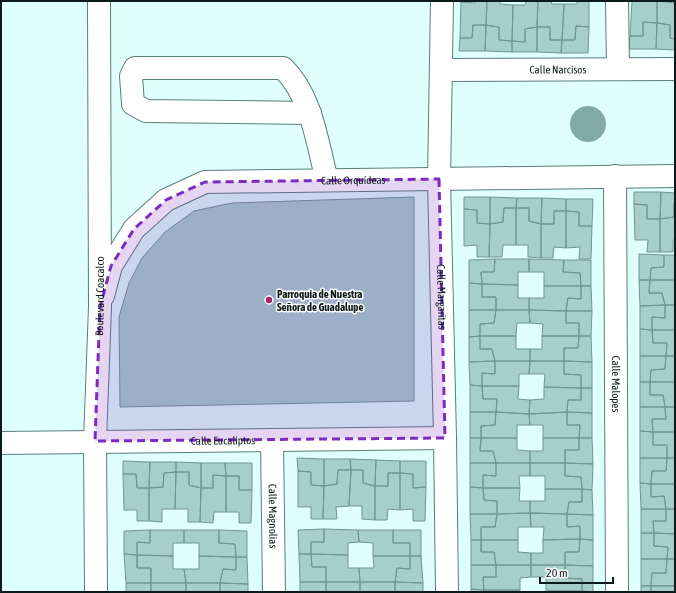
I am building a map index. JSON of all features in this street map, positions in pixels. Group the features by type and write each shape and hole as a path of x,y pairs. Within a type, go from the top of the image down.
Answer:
{"street":[{"name":"Boulevard Coacalco","path":"96,592 95,441 100,307 98,1"},
{"name":"Calle Margaritas","path":"442,1 438,179 446,438 447,592"},
{"path":"617,1 618,69"},
{"path":"310,113 146,111 133,104 131,76 135,68 283,68 293,77 310,113 327,180"},
{"name":"Calle Narcisos","path":"441,70 675,69"},
{"name":"Calle Malopes","path":"615,176 617,592"},
{"name":"Calle Orquídeas","path":"100,307 111,266 134,229 166,200 205,182 675,176"},
{"name":"Calle Eucaliptos","path":"1,443 446,438"},
{"name":"Calle Magnolias","path":"272,440 274,592"}],"highlighted area":[{"path":"439,179 445,438 95,441 100,307 111,266 134,229 166,200 205,182"}],"shaded area":[{"path":"592,106 601,111 605,117 605,131 601,137 592,142 584,142 575,137 571,131 570,120 575,111 581,107"}],"building":[{"path":"475,1 487,1 486,25 473,25 472,38 460,38 461,2 475,3"},
{"path":"487,1 500,1 500,4 513,5 512,41 499,40 499,27 486,25"},
{"path":"526,1 538,1 537,27 525,29 525,42 512,41 513,5 525,5"},
{"path":"538,1 551,1 552,4 564,4 562,40 550,40 550,27 537,27"},
{"path":"577,1 589,1 589,27 576,26 575,40 562,40 564,4 577,4"},
{"path":"632,1 657,1 657,23 643,22 643,36 630,36"},
{"path":"657,1 675,3 675,39 670,38 670,25 657,23"},
{"path":"643,22 657,23 656,49 629,49 630,36 643,36"},
{"path":"657,23 670,25 670,38 675,39 675,50 656,49"},
{"path":"473,25 486,25 485,51 459,51 460,38 472,38"},
{"path":"486,25 499,27 499,40 512,41 512,52 485,51"},
{"path":"576,26 589,27 588,53 561,53 562,40 575,40"},
{"path":"537,27 537,52 512,52 512,41 525,42 525,29"},
{"path":"537,27 550,27 550,40 562,40 561,53 537,52"},
{"path":"634,192 661,192 660,219 647,219 647,205 634,204"},
{"path":"661,192 675,193 674,217 660,219"},
{"name":"Parroquia de Nuestra Señora de Guadalupe","path":"414,197 414,401 120,407 119,317 129,283 142,258 165,232 194,211 232,203"},
{"path":"464,197 490,197 490,224 477,223 477,210 464,209"},
{"path":"490,197 517,198 516,208 504,208 503,222 490,224"},
{"path":"517,198 542,198 541,224 529,221 529,208 516,208"},
{"path":"542,198 566,199 566,211 554,211 554,224 541,224"},
{"path":"566,199 593,199 592,226 579,226 579,212 566,211"},
{"path":"674,203 675,239 673,240 673,252 660,252 660,219 674,217"},
{"path":"634,204 647,205 647,219 660,219 660,252 647,252 648,240 635,240"},
{"path":"504,208 516,208 516,245 503,245 502,257 489,257 490,224 503,222"},
{"path":"516,208 529,208 529,221 541,224 541,258 528,257 528,245 516,245"},
{"path":"464,209 477,210 477,223 490,224 489,257 477,257 477,245 464,246"},
{"path":"554,211 566,211 566,248 554,247 553,258 541,258 541,224 554,224"},
{"path":"566,211 579,212 579,226 592,226 591,259 579,259 580,247 566,248"},
{"path":"639,254 664,255 664,267 651,268 650,280 639,280"},
{"path":"664,255 675,255 675,280 650,280 651,268 664,267"},
{"path":"495,259 494,272 481,272 482,284 469,283 469,260"},
{"path":"495,259 529,259 529,272 518,272 518,285 482,284 481,272 494,272"},
{"path":"529,259 564,260 563,272 580,273 581,286 544,286 544,272 529,272"},
{"path":"564,260 591,260 591,286 581,286 580,273 563,272"},
{"path":"639,280 650,280 649,293 662,293 665,305 640,306"},
{"path":"650,280 675,280 675,305 665,305 662,293 649,293"},
{"path":"469,283 482,284 482,297 496,297 496,310 469,310"},
{"path":"482,284 518,285 518,298 529,298 529,310 496,310 496,297 482,297"},
{"path":"544,286 581,286 581,299 568,298 566,311 529,310 529,298 544,298"},
{"path":"581,286 591,286 592,311 566,311 568,298 581,299"},
{"path":"665,305 665,318 652,317 652,330 640,329 640,306"},
{"path":"665,305 675,305 675,330 652,330 652,317 665,318"},
{"path":"469,310 496,310 494,323 480,324 480,336 469,337"},
{"path":"496,310 529,310 530,323 517,323 516,336 480,336 480,324 494,323"},
{"path":"529,310 566,311 566,323 579,323 579,336 542,336 543,324 530,323"},
{"path":"566,311 592,311 591,336 579,336 579,323 566,323"},
{"path":"640,329 652,330 653,343 667,343 666,356 640,356"},
{"path":"652,330 675,330 675,356 666,356 667,343 653,343"},
{"path":"480,336 480,349 492,349 495,361 469,362 469,337"},
{"path":"480,336 516,336 516,349 530,349 530,361 495,361 492,349 480,349"},
{"path":"542,336 579,336 578,348 564,348 564,361 530,361 530,349 542,349"},
{"path":"579,336 591,336 592,362 564,361 564,348 578,348"},
{"path":"640,356 666,356 665,369 651,370 650,382 640,382"},
{"path":"666,356 675,356 675,382 650,382 651,370 665,369"},
{"path":"495,361 530,361 529,374 519,374 519,386 482,386 482,373 495,374"},
{"path":"495,361 495,374 482,373 482,386 470,385 469,362"},
{"path":"530,361 564,361 564,374 581,375 581,388 544,387 545,374 529,374"},
{"path":"564,361 592,362 592,388 581,388 581,375 564,374"},
{"path":"640,382 650,382 650,395 663,395 665,407 640,407"},
{"path":"650,382 675,382 675,407 665,407 663,395 650,395"},
{"path":"470,385 482,386 483,399 497,399 496,412 470,412"},
{"path":"482,386 519,386 518,399 530,400 529,414 496,412 497,399 483,399"},
{"path":"544,387 581,388 581,400 568,400 567,412 529,414 530,400 544,399"},
{"path":"581,388 592,388 592,413 567,412 568,400 581,400"},
{"path":"640,407 665,407 666,419 652,419 653,432 640,431"},
{"path":"665,407 675,407 675,432 653,432 652,419 666,419"},
{"path":"470,412 496,412 495,425 481,426 481,438 470,438"},
{"path":"496,412 529,414 530,425 517,425 517,438 481,438 481,426 495,425"},
{"path":"567,412 592,413 592,438 579,438 580,425 567,425"},
{"path":"567,412 567,425 580,425 579,438 543,438 543,425 530,425 529,414"},
{"path":"640,431 653,432 653,445 667,445 667,458 640,458"},
{"path":"653,432 675,432 675,458 667,458 667,445 653,445"},
{"path":"470,438 481,438 480,451 493,451 496,463 470,463"},
{"path":"481,438 517,438 517,450 530,451 530,463 496,463 493,451 480,451"},
{"path":"543,438 579,438 579,450 565,450 565,463 530,463 530,451 543,451"},
{"path":"579,438 592,438 593,464 565,463 565,450 579,450"},
{"path":"297,458 324,459 324,486 311,485 311,472 298,471"},
{"path":"640,458 667,458 666,471 652,471 651,484 640,483"},
{"path":"667,458 675,458 675,484 651,484 652,471 666,471"},
{"path":"324,459 350,459 351,470 338,470 337,484 324,486"},
{"path":"350,459 376,460 375,486 363,483 363,470 351,470"},
{"path":"376,460 400,461 400,473 388,473 388,486 375,486"},
{"path":"123,461 150,462 149,488 137,488 136,474 123,474"},
{"path":"400,461 426,461 426,487 413,488 413,474 400,473"},
{"path":"150,462 176,462 176,472 164,473 163,487 149,488"},
{"path":"176,462 201,463 201,488 189,485 189,472 176,472"},
{"path":"201,463 225,463 226,476 213,475 213,488 201,488"},
{"path":"225,463 252,463 252,490 239,490 239,476 226,476"},
{"path":"470,463 496,463 496,476 483,475 483,488 470,487"},
{"path":"496,463 530,463 530,476 519,476 520,488 483,488 483,475 496,476"},
{"path":"530,463 565,463 565,476 581,477 582,489 545,489 545,476 530,476"},
{"path":"565,463 593,464 592,490 582,489 581,477 565,476"},
{"path":"338,470 351,470 349,506 336,507 337,519 323,519 324,486 337,484"},
{"path":"351,470 363,470 363,483 375,486 375,520 362,519 362,506 349,506"},
{"path":"298,471 311,472 311,485 324,486 323,519 311,519 311,507 298,507"},
{"path":"176,472 175,509 162,509 162,522 149,521 149,488 163,487 164,473"},
{"path":"176,472 189,472 189,485 201,488 200,522 188,522 188,509 175,509"},
{"path":"388,473 400,473 400,510 388,509 387,520 375,520 375,486 388,486"},
{"path":"400,473 413,474 413,488 426,487 425,521 413,521 413,509 400,510"},
{"path":"123,474 136,474 137,488 149,488 149,521 137,521 137,510 124,510"},
{"path":"213,475 226,476 226,512 214,512 213,523 200,522 201,488 213,488"},
{"path":"226,476 239,476 239,490 252,490 251,523 239,523 239,512 226,512"},
{"path":"640,483 651,484 651,497 664,496 666,509 641,509"},
{"path":"651,484 675,484 675,509 666,509 664,496 651,497"},
{"path":"470,487 483,488 484,500 497,501 497,514 470,514"},
{"path":"483,488 520,488 519,501 530,501 530,513 497,514 497,501 484,500"},
{"path":"545,489 582,489 582,502 569,502 567,514 530,513 530,501 545,501"},
{"path":"582,489 592,490 593,515 567,514 569,502 582,502"},
{"path":"641,509 666,509 666,521 653,521 654,533 641,533"},
{"path":"666,509 675,509 675,534 654,533 653,521 666,521"},
{"path":"530,513 531,527 518,527 518,540 481,540 481,527 495,527 497,514"},
{"path":"530,513 567,514 567,527 580,526 580,539 543,540 544,527 531,527"},
{"path":"470,514 497,514 495,527 481,527 481,540 471,540"},
{"path":"567,514 593,515 593,540 580,539 580,526 567,527"},
{"path":"324,529 324,542 311,542 311,554 299,554 298,530"},
{"path":"324,529 358,530 359,542 348,543 348,555 311,554 311,542 324,542"},
{"path":"150,530 150,543 137,542 137,555 124,554 124,531"},
{"path":"150,530 184,530 184,543 173,543 173,556 137,555 137,542 150,543"},
{"path":"184,530 219,530 219,543 235,544 236,557 199,556 199,543 184,543"},
{"path":"219,530 247,531 247,557 236,557 235,544 219,543"},
{"path":"358,530 393,530 393,543 410,543 410,556 373,556 373,543 359,542"},
{"path":"393,530 421,530 421,556 410,556 410,543 393,543"},
{"path":"641,533 654,533 654,546 668,547 667,559 641,559"},
{"path":"654,533 675,534 675,559 667,559 668,547 654,546"},
{"path":"580,539 593,540 593,566 565,565 565,552 579,552"},
{"path":"580,539 579,552 565,552 565,565 531,565 531,553 543,553 543,540"},
{"path":"471,540 481,540 481,552 494,552 496,565 471,565"},
{"path":"481,540 518,540 518,552 531,553 531,565 496,565 494,552 481,552"},
{"path":"124,554 137,555 137,568 151,568 151,583 126,583"},
{"path":"299,554 311,554 312,567 326,567 326,582 300,582"},
{"path":"311,554 348,555 348,568 359,568 360,582 326,582 326,567 312,567"},
{"path":"137,555 173,556 173,569 184,569 186,583 151,583 151,568 137,568"},
{"path":"199,556 236,557 236,570 223,569 220,583 186,583 184,569 199,569"},
{"path":"373,556 410,556 410,569 397,568 395,582 360,582 359,568 374,568"},
{"path":"410,556 421,556 423,583 395,582 397,568 410,569"},
{"path":"236,557 247,557 248,584 220,583 223,569 236,570"},
{"path":"641,559 667,559 666,573 652,573 651,586 641,586"},
{"path":"667,559 675,559 675,586 651,586 652,573 666,573"},
{"path":"471,565 496,565 496,577 483,577 484,590 471,589"},
{"path":"496,565 531,565 531,577 520,578 520,590 484,590 483,577 496,577"},
{"path":"531,565 565,565 565,578 582,579 582,591 546,591 546,577 531,577"},
{"path":"565,565 593,566 593,592 582,591 582,579 565,578"},
{"path":"300,582 326,582 326,592 300,592"},
{"path":"326,582 360,582 360,592 326,592"},
{"path":"360,582 395,582 395,592 360,592"},
{"path":"395,582 423,583 423,592 395,592"},
{"path":"126,583 151,583 151,592 126,592"},
{"path":"151,583 186,583 186,592 151,592"},
{"path":"186,583 220,583 220,592 186,592"},
{"path":"220,583 248,584 248,592 220,592"},
{"path":"641,586 651,586 651,592 641,592"},
{"path":"651,586 675,586 675,592 651,592"},
{"path":"471,589 484,590 484,592 471,592"},
{"path":"484,590 520,590 520,592 484,592"},
{"path":"582,591 582,592 546,592"}],"place":[{"name":"Parroquia de Nuestra Señora de Guadalupe","path":"269,300"}]}
